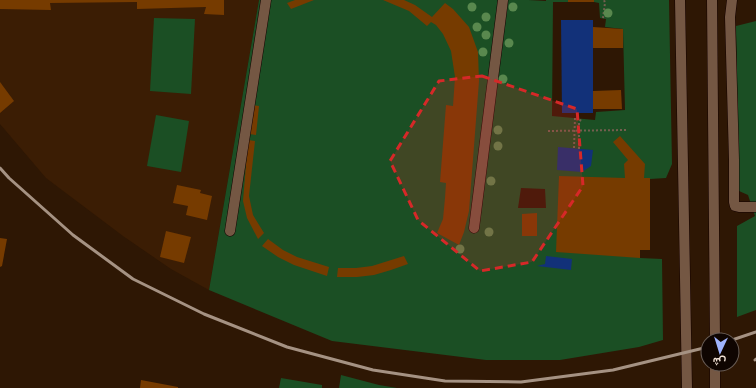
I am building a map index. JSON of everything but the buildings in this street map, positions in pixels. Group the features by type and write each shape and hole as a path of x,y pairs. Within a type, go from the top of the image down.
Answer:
{"street":[{"path":"230,231 266,0"},
{"path":"474,228 503,0"},
{"path":"680,0 687,388"},
{"path":"712,0 715,332"},
{"path":"732,0 730,17 734,202 735,206 738,207 756,207"},
{"path":"715,372 715,388"}],"path":[{"path":"603,18 604,0"},
{"path":"574,148 575,118"},
{"path":"579,149 579,123 581,119"},
{"path":"548,131 626,130"}],"highlighted area":[{"path":"482,76 577,109 583,186 532,262 480,271 418,220 390,161 439,81"}],"shaded area":[{"path":"0,0 259,0 209,290 171,269 123,236 46,178 0,124"}],"green space":[{"path":"259,0 568,0 568,2 553,2 552,116 595,120 596,112 625,110 623,29 605,27 606,19 600,18 599,3 594,2 594,0 669,0 672,164 666,178 650,179 650,250 640,250 640,258 662,259 663,340 639,347 560,360 486,360 332,341 209,290","holes":["521,188 545,189 546,208 518,208"]},
{"path":"154,18 195,19 191,94 150,91"},
{"path":"756,21 756,310 737,317 737,226 755,216 748,195 739,191 736,26"},
{"path":"156,115 189,121 181,172 147,166"},
{"path":"341,375 379,385 397,388 339,388"},
{"path":"281,378 322,385 322,388 279,388"}],"water":[{"path":"561,20 593,20 593,113 562,113"},
{"path":"558,147 593,150 591,166 582,172 557,170"},
{"path":"546,256 572,259 571,270 537,266 545,264"}],"railway":[{"path":"0,168 9,178 73,235 133,279 204,314 287,347 373,370 445,381 521,382 613,370 700,349"},
{"path":"740,337 756,332"}]}
